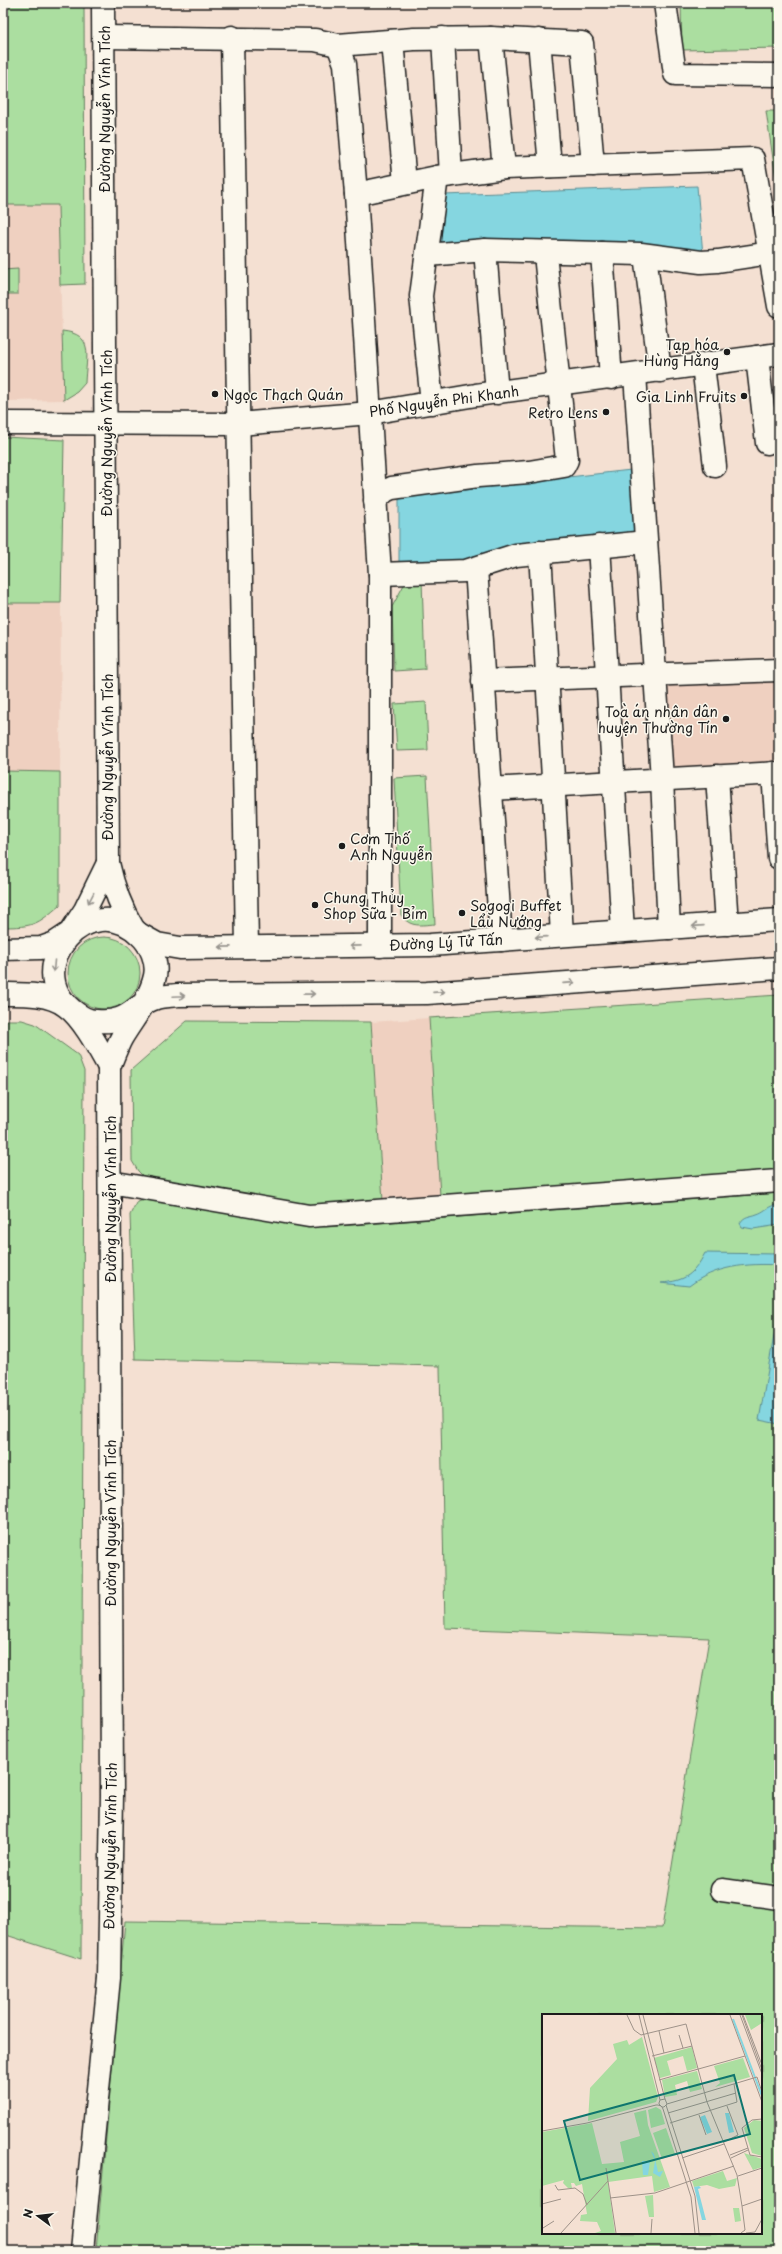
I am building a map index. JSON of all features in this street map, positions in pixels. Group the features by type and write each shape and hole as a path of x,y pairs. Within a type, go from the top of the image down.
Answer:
{"street":[{"name":"Đường Nguyễn Vĩnh Tích","path":"103,3 108,863 113,887 123,912 136,931"},
{"path":"665,3 675,74 779,75"},
{"path":"104,37 314,40 338,46 443,38 491,38 582,43 593,165"},
{"path":"232,38 247,947"},
{"path":"432,403 421,296 444,176 443,38"},
{"path":"491,38 504,168"},
{"path":"539,40 550,166"},
{"path":"392,41 405,183"},
{"path":"338,46 345,64 356,194 380,574 380,946"},
{"path":"356,194 444,176 504,168 753,159 779,306"},
{"path":"428,255 485,250 645,255 701,262 718,261 770,253"},
{"path":"485,250 497,393"},
{"path":"602,253 611,378"},
{"path":"645,255 660,371"},
{"path":"375,501 385,491 392,488 536,471 564,466 567,460 546,264"},
{"name":"Phố Nguyễn Phi Khanh","path":"3,422 239,424 370,413 497,393 779,354"},
{"path":"757,358 767,443"},
{"path":"703,365 715,466"},
{"path":"635,374 662,779 669,928"},
{"path":"380,574 466,571 516,555 646,542"},
{"path":"599,546 623,931"},
{"path":"540,552 562,936"},
{"path":"476,568 501,940"},
{"path":"483,681 779,670"},
{"path":"490,788 776,773 779,858"},
{"path":"717,776 727,924"},
{"path":"108,863 84,910 60,946 54,961 55,982 58,992 66,1006 90,1033 108,1067"},
{"path":"3,949 41,948 54,943 84,924 99,920 116,921 136,931 146,940 154,956 156,973 152,991 121,1038 108,1067"},
{"name":"Đường Lý Tử Tấn","path":"136,931 157,944 180,948 380,946 430,945 779,920"},
{"path":"3,994 39,996 66,1006 79,1016 94,1021 111,1022 128,1016 156,998 178,995 427,993 779,968"},
{"name":"Đường Nguyễn Vĩnh Tích","path":"82,2251 109,1978 112,1795 110,1182 108,1067"},
{"path":"110,1182 309,1216 779,1181"},
{"path":"722,1890 779,1898"}],"shaded area":[{"path":"3,205 58,205 64,400 3,401"},
{"path":"3,603 61,603 60,772 3,771"},
{"path":"779,670 779,773 662,779 655,674"},
{"path":"429,1018 440,1196 383,1201 371,1022"}],"green space":[{"path":"3,3 84,3 85,284 60,285 58,205 3,205"},
{"path":"681,3 779,3 779,48 682,50"},
{"path":"766,111 779,111 779,200"},
{"path":"18,269 18,294 3,294 3,270"},
{"path":"62,331 73,333 80,337 84,342 87,355 85,383 77,392 64,400"},
{"path":"3,437 64,440 61,603 3,603"},
{"path":"422,580 425,669 394,671 392,607 406,581"},
{"path":"426,702 428,750 397,751 394,704"},
{"path":"3,771 60,772 60,905 46,917 34,924 3,927"},
{"path":"427,776 435,924 416,925 408,922 401,915 394,778"},
{"path":"104,937 124,943 134,953 140,973 134,993 124,1003 104,1009 84,1003 74,993 68,973 74,953 84,943"},
{"path":"779,995 779,1175 440,1196 429,1018"},
{"path":"3,1020 22,1020 35,1024 78,1055 84,1071 81,1959 3,1934"},
{"path":"187,1021 371,1022 383,1201 308,1206 145,1178 138,1171 132,1161 131,1070"},
{"path":"779,1193 779,2251 96,2251 125,1921 662,1928 709,1638 445,1628 440,1366 135,1359 130,1215 137,1201 148,1198 326,1227"}],"water":[{"path":"697,186 703,255 441,244 443,195"},
{"path":"631,470 639,531 524,543 466,560 399,567 399,496"},
{"path":"775,1205 779,1206 779,1225 753,1229 742,1227 740,1223 744,1219"},
{"path":"705,1253 779,1254 779,1265 743,1265 732,1267 710,1274 689,1286 661,1283 677,1280 688,1275 697,1266"},
{"path":"777,1319 779,1319 779,1424 759,1420"}],"place":[{"name":"Tạp hóa Hùng Hằng","path":"727,352"},
{"name":"Ngọc Thạch Quán","path":"215,394"},
{"name":"Gia Linh Fruits","path":"744,396"},
{"name":"Retro Lens","path":"606,412"},
{"name":"Toà án nhân dân huyện Thường Tín","path":"726,719"},
{"name":"Cơm Thố Anh Nguyễn","path":"342,846"},
{"name":"Chung Thủy Shop Sữa - Bỉm","path":"315,905"},
{"name":"Sogogi Buffet Lẩu Nướng","path":"462,913"}]}
